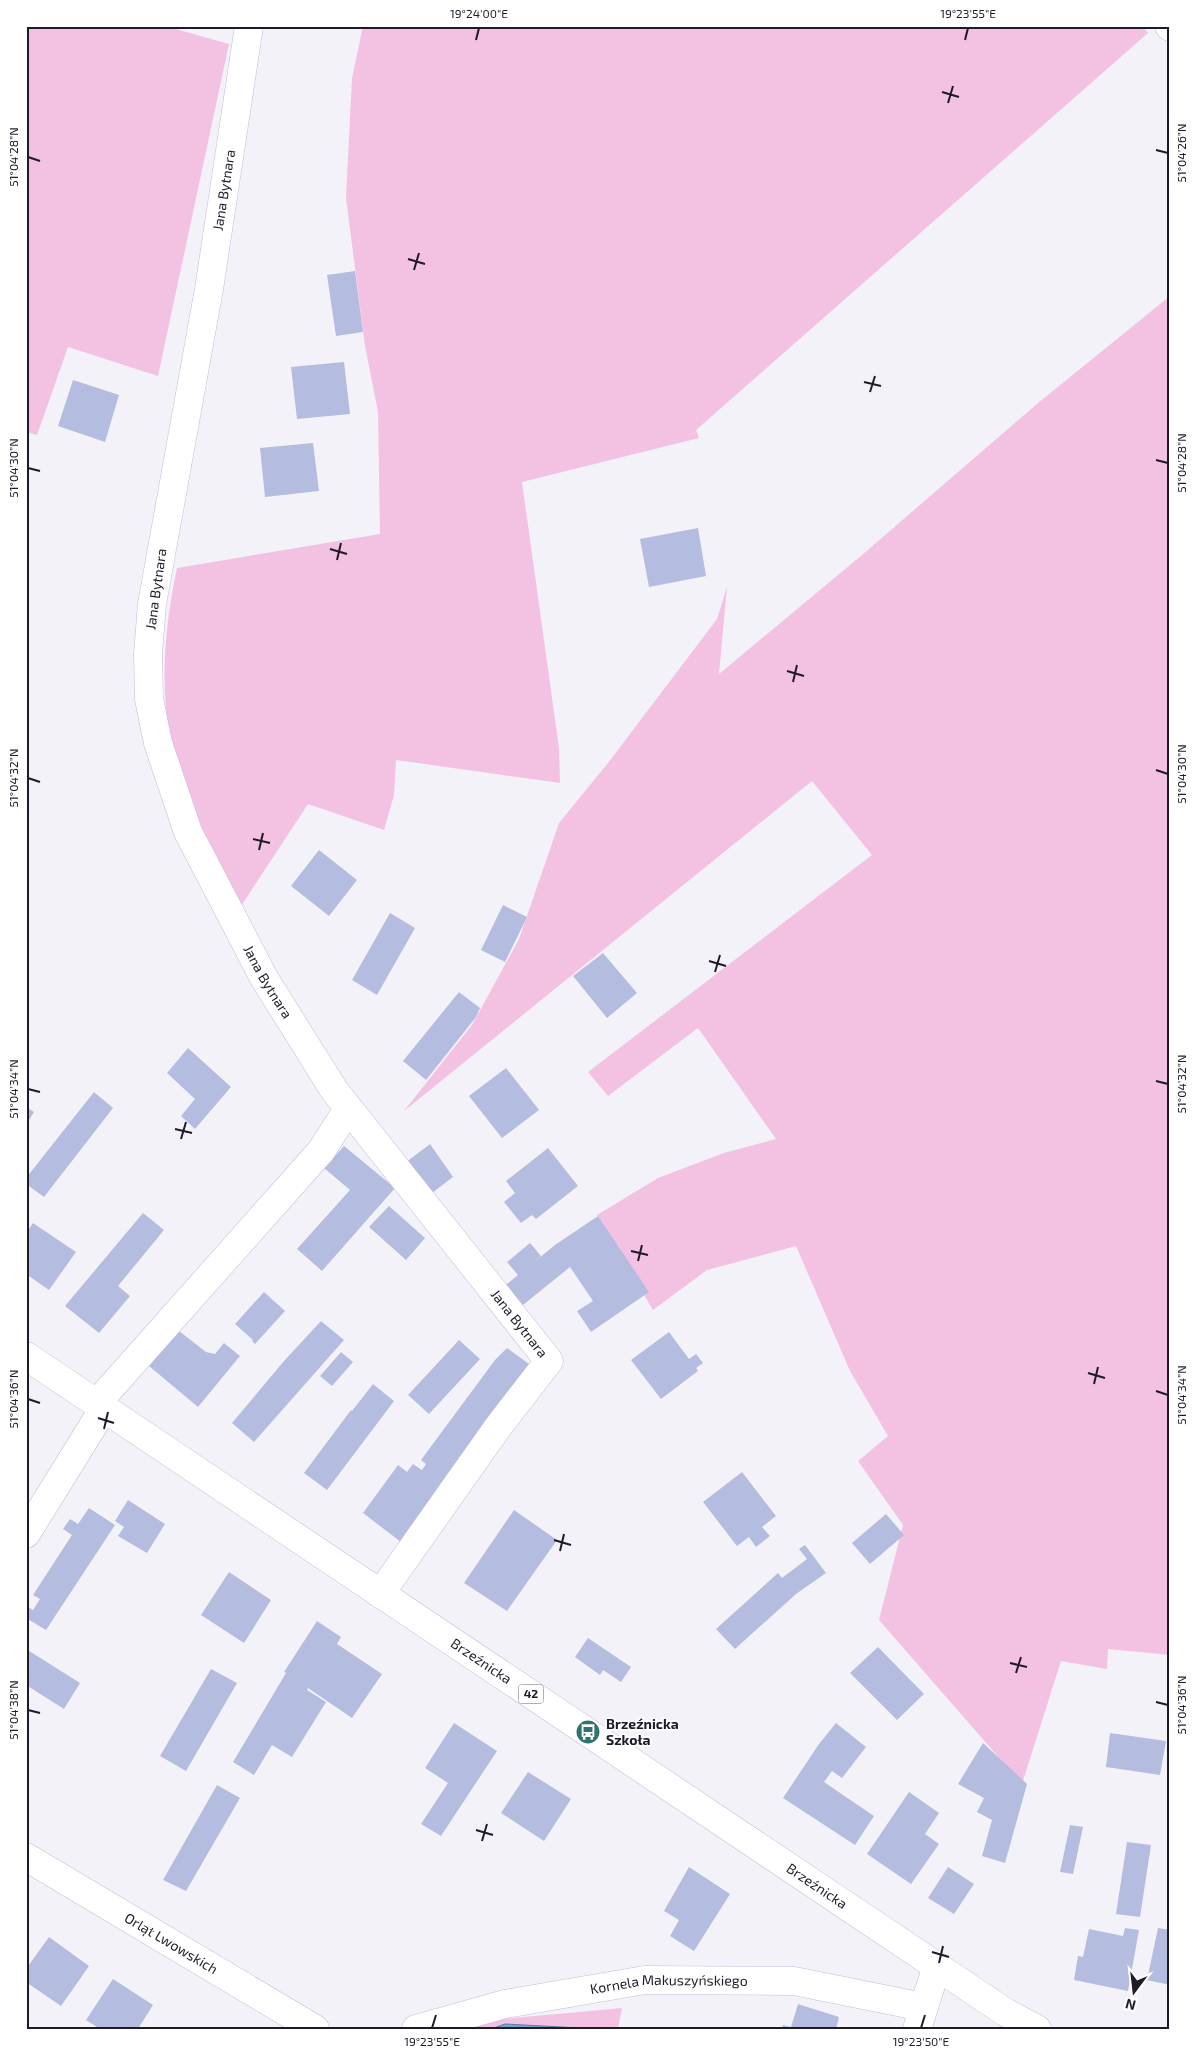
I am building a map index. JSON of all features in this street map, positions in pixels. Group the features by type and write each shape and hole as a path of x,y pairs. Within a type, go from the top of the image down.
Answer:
{"street":[{"name":"Jana Bytnara","path":"249,26 209,289 152,604 148,654 149,699 158,743 188,832 264,978 334,1090 549,1361 498,1427 380,1594"},
{"path":"26,1534 100,1405 320,1151 348,1109"},
{"name":"Brzeźnicka","path":"26,1356 1005,2012 1037,2029"},
{"name":"Orląt Lwowskich","path":"26,1857 315,2029"},
{"path":"920,2018 937,1966"},
{"name":"Kornela Makuszyńskiego","path":"416,2029 505,2004 645,1980 794,1981 920,2018"}],"shaded area":[{"path":"26,26 165,26 229,44 158,376 68,347 37,435 26,432"},
{"path":"363,26 1143,26 1148,33 696,430 699,438 522,482 559,748 560,783 396,760 394,795 384,830 308,804 241,906 198,823 186,794 170,738 166,710 165,653 172,596 177,568 380,534 378,412 365,346 346,198 352,78"},
{"path":"1170,296 1170,1655 1108,1649 1107,1669 1061,1661 1022,1784 879,1620 903,1525 858,1461 888,1436 850,1371 796,1246 707,1270 653,1310 597,1215 658,1178 724,1153 776,1139 698,1028 608,1096 588,1072 872,855 812,781 404,1111 472,1025 519,939 559,823 608,763 717,619 727,587 719,674 862,555 1038,403"},
{"path":"622,2008 618,2029 581,2029 506,2024 491,2029 459,2029 492,2020"}],"water":[{"path":"505,2024 580,2028 581,2029 491,2029"}],"building":[{"path":"355,271 363,332 336,336 327,275"},
{"path":"344,362 350,414 297,419 291,367"},
{"path":"73,380 119,395 105,442 58,426"},
{"path":"313,443 319,491 265,497 260,448"},
{"path":"698,528 706,576 649,587 640,539"},
{"path":"319,850 357,880 329,916 291,886"},
{"path":"503,905 527,917 505,962 481,950"},
{"path":"390,913 415,928 377,995 352,980"},
{"path":"603,953 637,993 607,1018 573,976"},
{"path":"459,992 480,1008 476,1017 426,1080 403,1061"},
{"path":"188,1048 231,1087 195,1129 181,1116 195,1099 167,1073"},
{"path":"506,1068 539,1110 502,1138 469,1096"},
{"path":"94,1092 113,1108 44,1197 26,1184 26,1178"},
{"path":"26,1107 34,1112 26,1125"},
{"path":"430,1144 453,1177 428,1196 405,1163"},
{"path":"344,1146 395,1188 322,1271 297,1249 350,1190 324,1168"},
{"path":"548,1148 578,1186 536,1219 532,1215 521,1223 504,1202 515,1193 506,1181"},
{"path":"389,1206 425,1238 406,1260 369,1227"},
{"path":"143,1213 164,1230 118,1286 130,1296 99,1333 65,1306"},
{"path":"598,1216 649,1292 591,1332 577,1311 593,1301 570,1267 518,1309 502,1288 518,1275 507,1262 530,1243 541,1256 533,1263 555,1245"},
{"path":"33,1223 76,1252 49,1290 26,1274 26,1233"},
{"path":"264,1292 285,1311 255,1344 235,1324"},
{"path":"321,1321 344,1340 254,1442 232,1423 284,1361"},
{"path":"179,1331 206,1352 215,1354 224,1343 240,1356 198,1407 149,1366"},
{"path":"669,1332 689,1359 696,1354 703,1363 696,1368 698,1371 661,1399 631,1360"},
{"path":"459,1340 480,1359 429,1414 408,1395"},
{"path":"507,1348 529,1364 446,1476 448,1478 401,1542 363,1513 398,1465 407,1472 413,1464 422,1470 426,1464 421,1460 495,1360"},
{"path":"341,1352 353,1362 332,1386 320,1376"},
{"path":"373,1384 394,1401 327,1490 304,1473"},
{"path":"742,1472 776,1516 762,1527 770,1536 756,1547 749,1537 737,1546 703,1502"},
{"path":"128,1500 165,1524 147,1553 118,1536 124,1527 115,1521"},
{"path":"89,1508 115,1525 46,1630 26,1618 26,1606 33,1610 40,1599 33,1595 72,1535 63,1529 70,1519 78,1524"},
{"path":"514,1510 557,1540 507,1611 464,1583"},
{"path":"886,1514 904,1535 870,1564 852,1543"},
{"path":"805,1545 826,1573 796,1594 735,1649 716,1629 778,1573 782,1578 807,1559 799,1549"},
{"path":"229,1572 271,1600 244,1643 201,1615"},
{"path":"317,1621 341,1637 337,1644 382,1674 352,1718 308,1688 307,1690 326,1702 292,1757 272,1745 254,1775 233,1762 286,1673 284,1672"},
{"path":"588,1638 631,1667 621,1682 603,1670 600,1675 575,1657"},
{"path":"878,1647 924,1694 897,1720 850,1673"},
{"path":"26,1649 80,1683 64,1709 26,1685"},
{"path":"211,1669 237,1683 186,1771 160,1756"},
{"path":"454,1723 497,1751 441,1836 421,1824 448,1783 425,1768"},
{"path":"836,1723 866,1747 842,1778 832,1771 824,1782 874,1816 855,1845 783,1798 819,1744"},
{"path":"1110,1733 1166,1741 1160,1775 1106,1767"},
{"path":"983,1743 1027,1784 1005,1863 982,1856 992,1820 977,1812 984,1798 958,1784"},
{"path":"528,1772 571,1799 544,1841 501,1813"},
{"path":"217,1785 240,1798 186,1891 163,1880"},
{"path":"909,1792 939,1813 925,1834 939,1844 911,1884 867,1854"},
{"path":"1070,1825 1083,1827 1073,1874 1060,1872"},
{"path":"1127,1842 1151,1845 1140,1917 1116,1914"},
{"path":"689,1867 730,1894 694,1951 670,1936 679,1920 664,1911"},
{"path":"948,1867 974,1884 954,1914 928,1898"},
{"path":"1125,1928 1139,1930 1128,1991 1074,1980 1078,1956 1083,1957 1089,1929 1123,1936"},
{"path":"1158,1928 1170,1930 1170,1985 1147,1980"},
{"path":"49,1937 89,1966 61,2006 26,1982 26,1969"},
{"path":"113,1979 153,2005 138,2029 100,2029 86,2020"},
{"path":"798,2004 839,2017 836,2029 782,2029 783,2025 791,2027"}],"place":[{"name":"Brzeźnicka Szkoła","path":"588,1732"}]}
